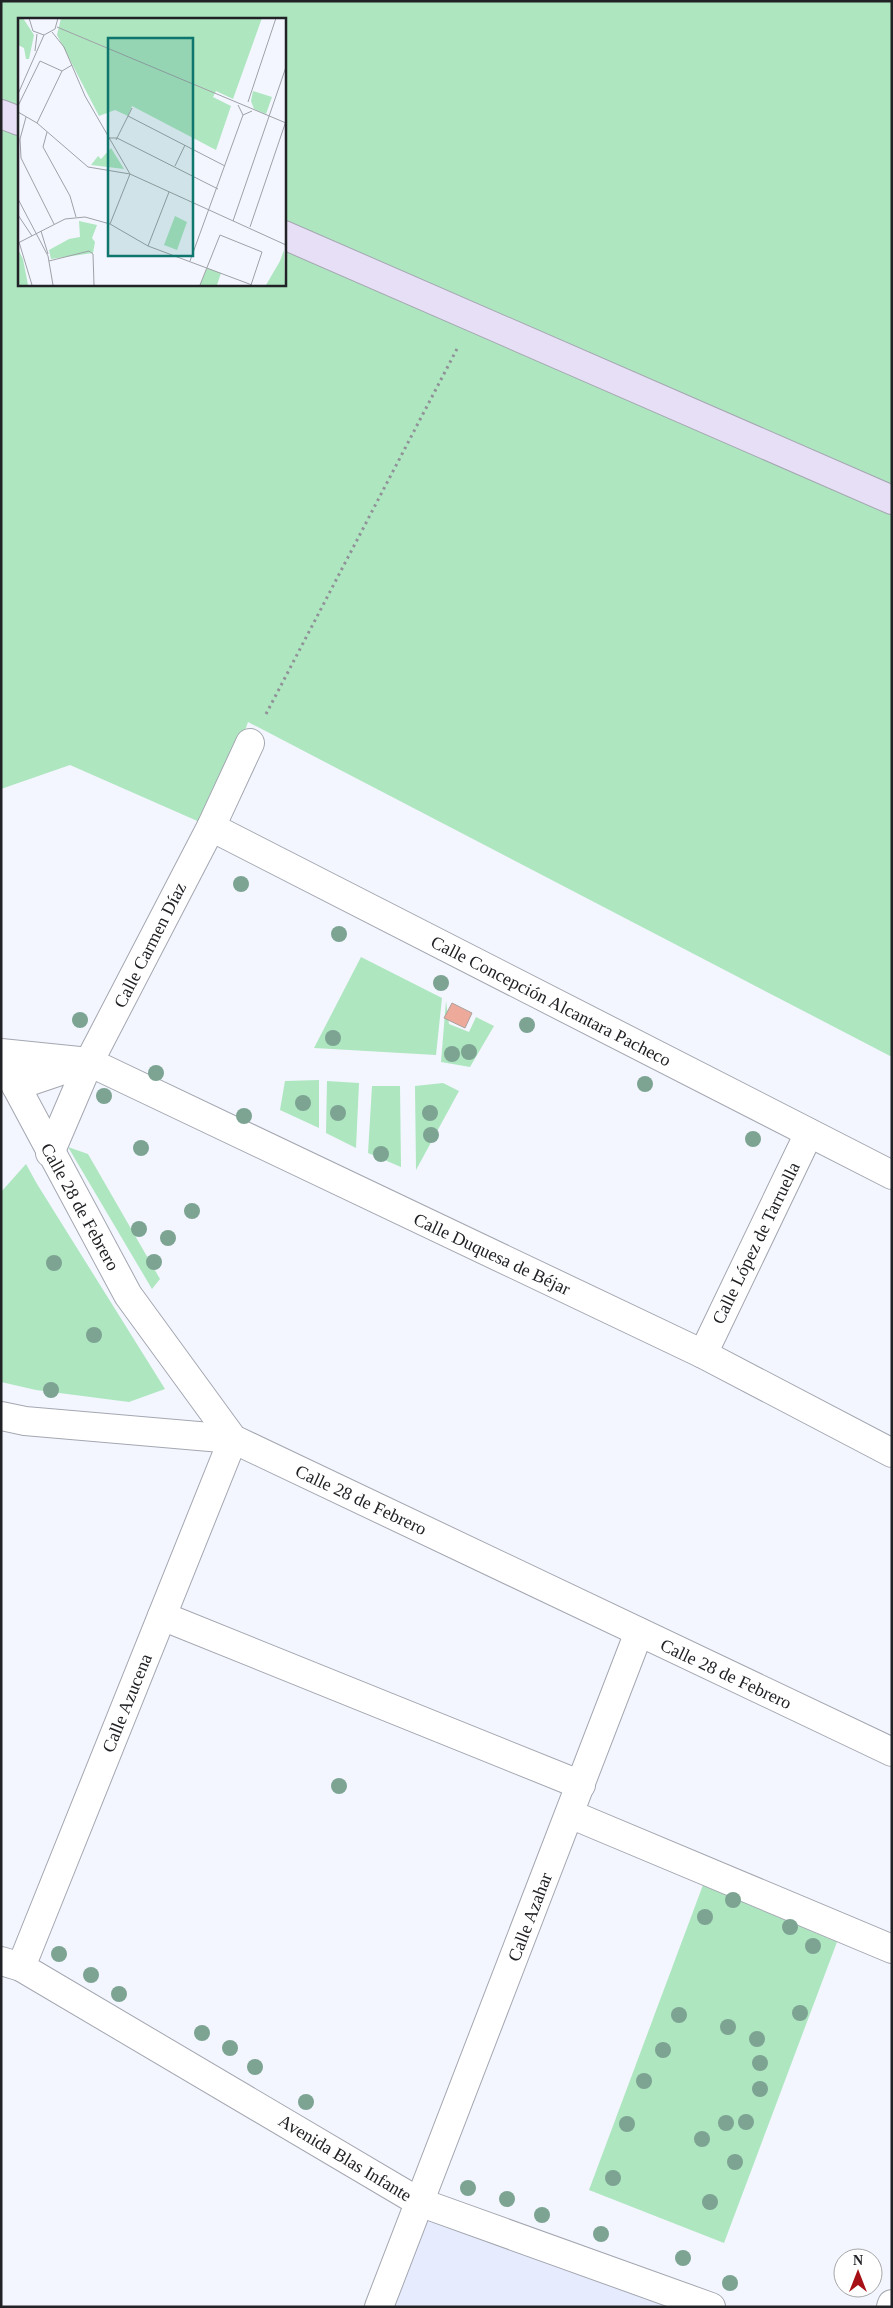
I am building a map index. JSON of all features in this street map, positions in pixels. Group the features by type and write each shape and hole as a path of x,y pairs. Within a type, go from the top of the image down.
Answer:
{"street":[{"path":"1,114 18,121"},
{"path":"285,235 892,500"},
{"name":"Calle Carmen Díaz","path":"50,1153 89,1062 211,828 250,743"},
{"name":"Calle Concepción Alcantara Pacheco","path":"211,828 892,1175"},
{"name":"Calle Duquesa de Béjar","path":"1,1053 89,1062 703,1354 892,1453"},
{"name":"Calle 28 de Febrero","path":"1,1058 50,1153 128,1295 233,1439 892,1752"},
{"path":"16,1086 89,1062"},
{"name":"Calle López de Tarruella","path":"703,1354 808,1133"},
{"path":"1,1416 25,1421 233,1439"},
{"name":"Calle Azucena","path":"11,1964 162,1616 233,1439"},
{"path":"162,1616 581,1785"},
{"name":"Calle Azahar","path":"379,2307 639,1632"},
{"path":"570,1814 892,1949"},
{"name":"Avenida Blas Infante","path":"11,1964 419,2202 711,2307"}],"path":[{"path":"250,743 473,317"}],"shaded area":[{"path":"419,2202 707,2307 379,2307"}],"green space":[{"path":"1,1 892,1 892,1057 248,722 211,827 70,765 1,789"},
{"path":"361,957 442,998 436,1055 314,1048"},
{"path":"446,1001 449,1024 469,1032 476,1017 494,1026 470,1067 441,1062"},
{"path":"319,1080 319,1128 280,1110 285,1081"},
{"path":"327,1081 359,1083 356,1148 326,1133"},
{"path":"443,1083 459,1091 416,1170 415,1086"},
{"path":"372,1086 400,1086 401,1167 368,1153"},
{"path":"68,1147 88,1154 160,1279 152,1289"},
{"path":"26,1164 165,1389 129,1402 36,1390 1,1382 1,1192"},
{"path":"703,1885 837,1942 724,2243 589,2190"}],"building":[{"path":"452,1003 472,1013 465,1028 444,1018"}]}
